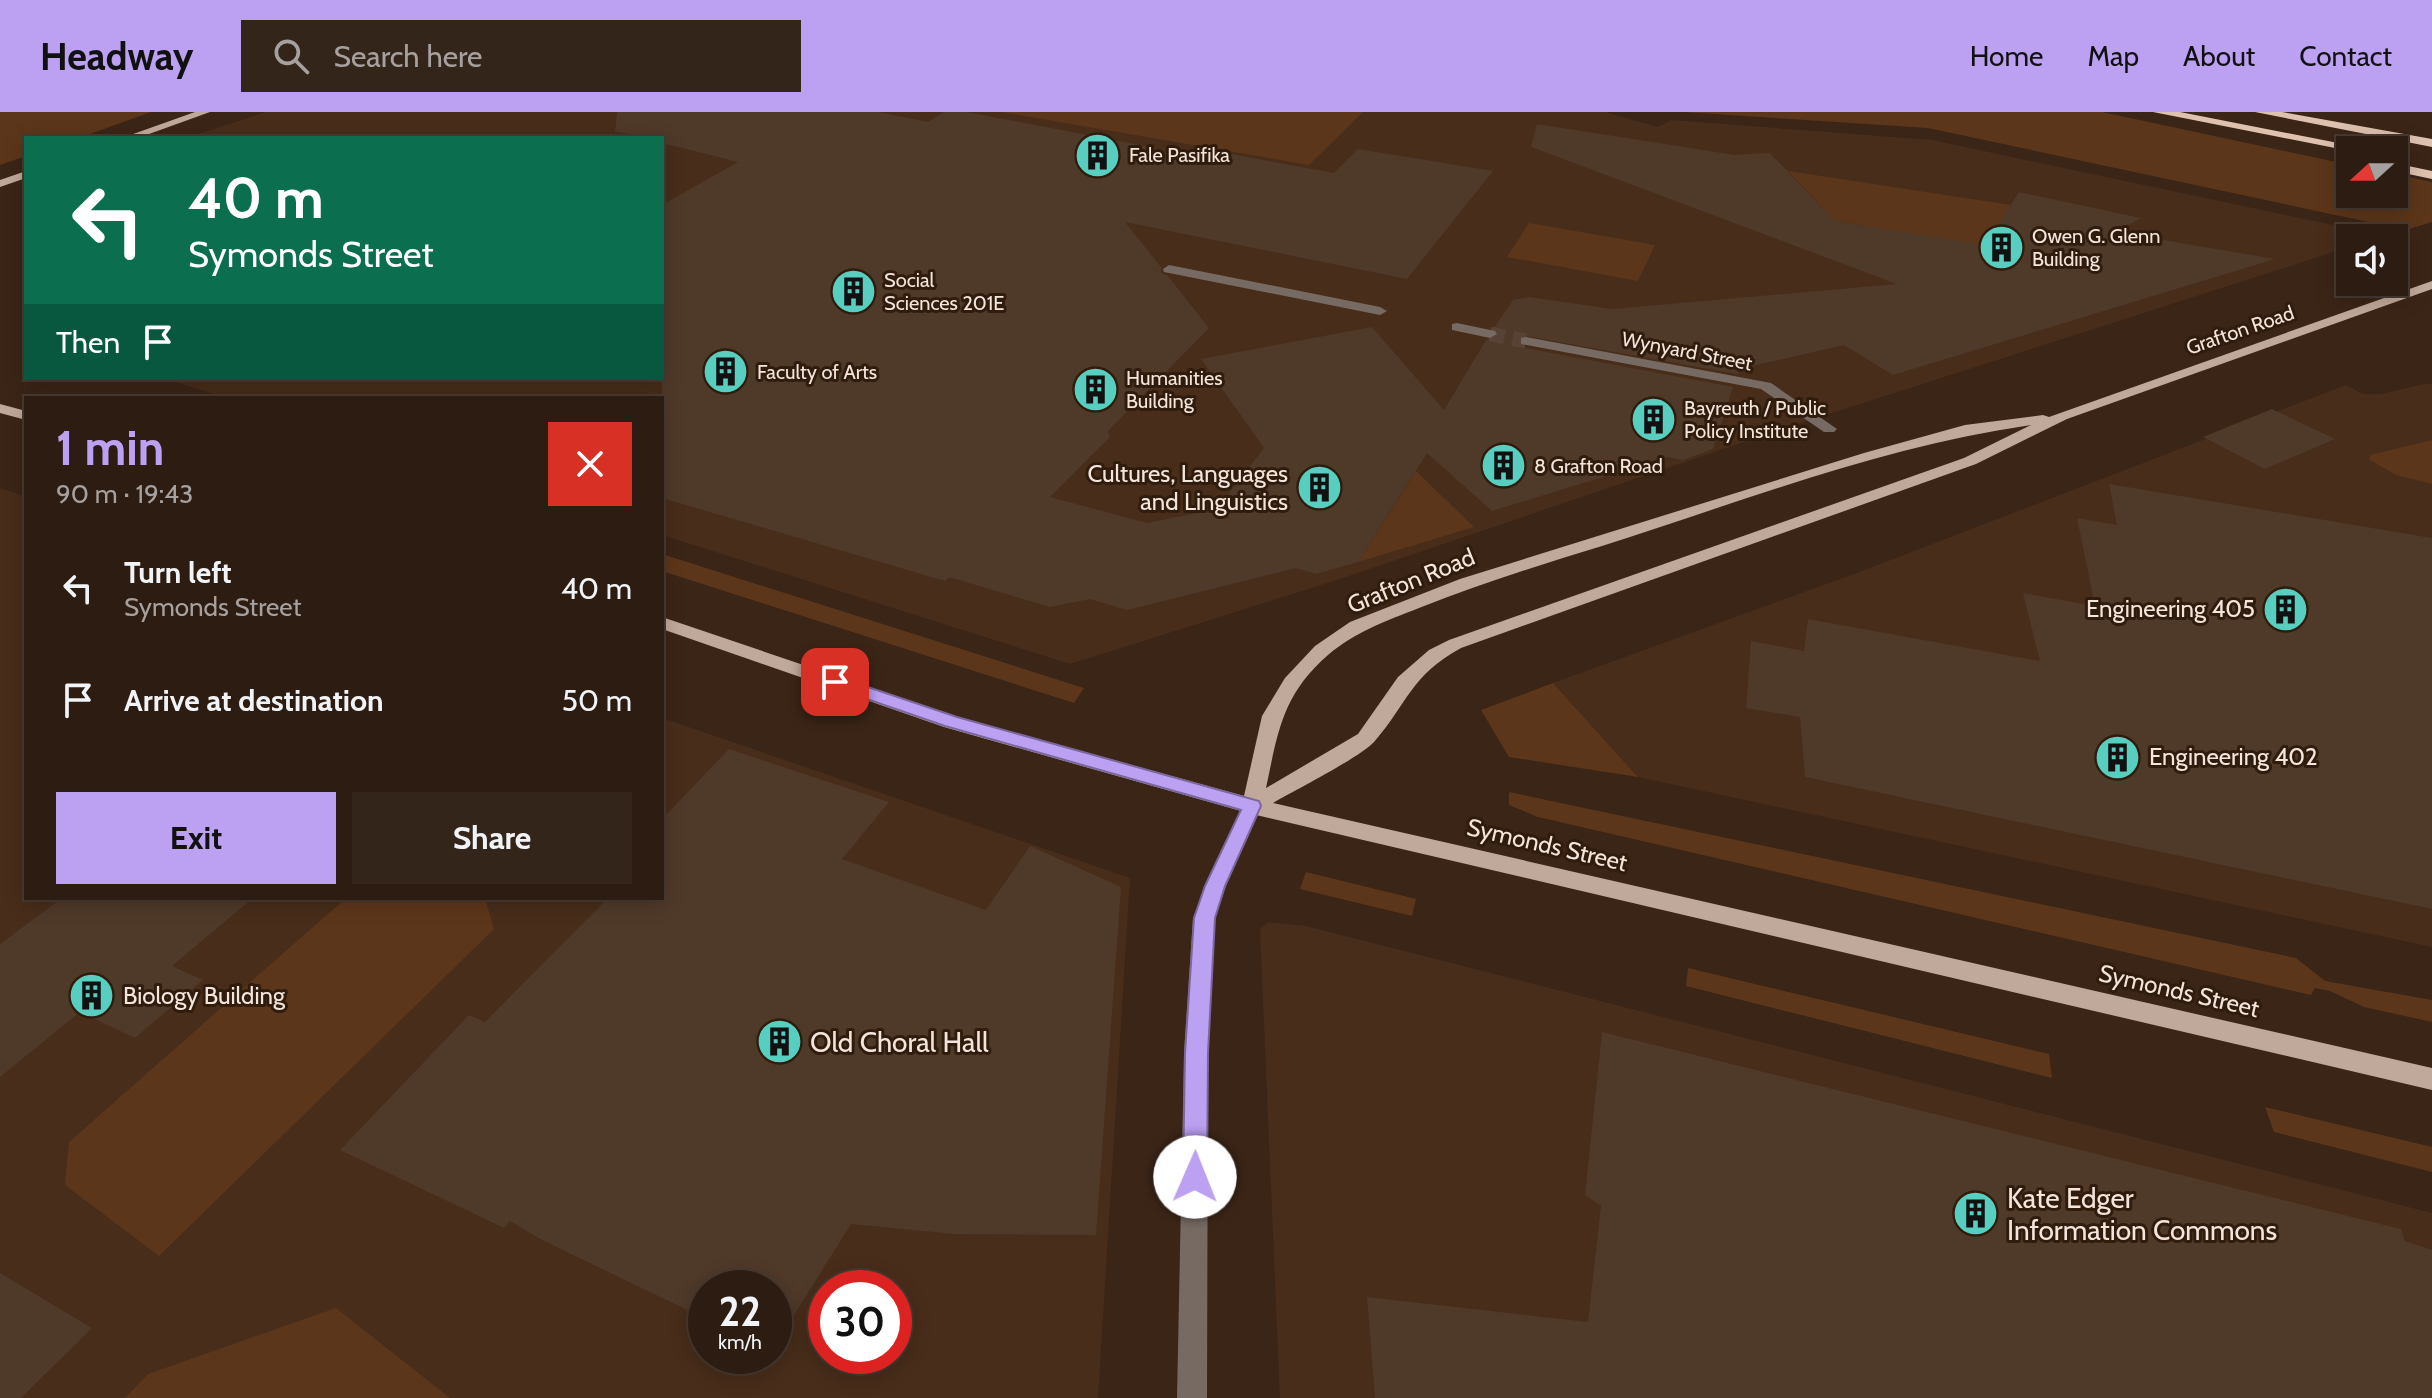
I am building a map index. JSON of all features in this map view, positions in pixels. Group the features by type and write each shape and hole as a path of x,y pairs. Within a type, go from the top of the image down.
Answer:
{"highway":[{"path":"2149,112 2336,155"},
{"path":"2159,112 2336,144"},
{"path":"2261,112 2432,143"},
{"path":"2408,158 2432,162"},
{"path":"2408,170 2432,175"}],"main road":[{"path":"133,136 205,112"},
{"path":"0,184 24,175"},
{"name":"Grafton Road","path":"1252,806 1365,739 1405,681 1436,654 1455,644 1970,461 2062,416 2432,285"},
{"path":"0,408 24,415"},
{"name":"Grafton Road","path":"1252,806 1272,716 1287,691 1322,650 1356,626 1466,583 1869,456 1965,430 2062,416"},
{"name":"Symonds Street","path":"664,624 951,722 1252,806 2432,1079"}],"street":[{"path":"1169,269 1380,311"},
{"path":"1457,327 1490,334"},
{"name":"Wynyard Street","path":"1526,341 1766,386 1829,429"},
{"path":"1192,1398 1196,1053 1204,918 1215,886 1252,806"}],"shaded area":[{"path":"0,112 151,112 85,136 24,136 24,157 0,165"},
{"path":"266,112 1605,112 1658,127 1671,120 1932,140 2336,226 2336,251 1785,428 1337,580 1070,664 664,536 664,396 220,396 169,380 664,380 664,136 192,136"},
{"path":"1002,112 1363,112 1309,165"},
{"path":"1683,112 2102,112 2336,162 2336,208 2408,208 2408,177 2432,182 2432,222 2408,229 2408,224 2378,224 1928,128"},
{"path":"1788,171 2011,205 1988,246 1835,221"},
{"path":"1529,223 1655,245 1638,281 1507,257"},
{"path":"2432,384 2432,947 1638,777 1553,683 1862,571 2346,385 2363,394 2381,394"},
{"path":"2432,440 2432,484 2396,475 2370,460 2370,455"},
{"path":"1416,471 1474,527 1358,562"},
{"path":"0,488 24,496 24,900 664,900 664,719 1130,878 1098,1398 0,1398"},
{"path":"664,555 1084,688 1074,703 664,572"},
{"path":"1553,683 1638,777 1509,757 1481,710"},
{"path":"1509,792 2296,958 2325,981 2432,1000 2432,1022 2364,1007 2330,991 2315,988 2311,995 1538,817 1509,805"},
{"path":"1306,872 1416,899 1412,916 1300,889"},
{"path":"344,900 486,900 494,929 159,1256 65,1185 69,1142"},
{"path":"1268,922 1306,926 2432,1213 2432,1398 1280,1398 1260,929"},
{"path":"1688,968 2049,1054 2052,1078 1686,986"},
{"path":"2265,1107 2432,1147 2432,1172 2274,1132"},
{"path":"336,1308 450,1398 125,1398 148,1374"}],"building":[{"path":"617,112 878,112 928,122 944,112 967,112 1150,147 1195,163 1210,150 1334,173 1358,149 1493,171 1407,279 1125,222 1161,267 1161,273 1168,276 1209,328 1108,431 1110,437 1050,497 1147,523 1217,509 1264,448 1201,359 1372,327 1444,410 1486,340 1500,335 1494,328 1513,300 1529,297 1612,309 1897,284 1531,147 1537,124 1735,155 1770,153 1835,221 1985,245 2019,192 2141,218 2116,232 2275,259 1893,375 1844,345 1739,369 1737,374 1520,335 1520,347 1733,387 1713,449 1683,460 1668,457 1492,511 1427,453 1358,562 1316,574 1296,568 1127,610 1090,599 1050,607 949,577 945,581 664,499 664,204 738,162 664,144 664,136 615,132"},
{"path":"2272,409 2335,439 2265,469 2203,437"},
{"name":"Engineering 402","path":"2109,484 2432,538 2432,909 1805,777 1800,717 1746,708 1751,641 1804,651 1808,619 2040,661 2023,593 2095,606 2077,518 2117,525"},
{"name":"Old Choral Hall","path":"729,749 889,802 842,859 986,910 1030,846 1121,887 1096,1235 954,1234 851,1224 822,1270 808,1270 808,1293 792,1318 792,1270 688,1270 688,1310 542,1240 510,1221 504,1228 340,1150 469,1015 485,1022 606,900 664,900 664,817"},
{"name":"Biology Building","path":"59,900 251,900 172,966 203,980 135,1038 80,1012 0,1077 0,944"},
{"name":"Kate Edger Information Commons","path":"1602,1032 2401,1229 2405,1241 2432,1250 2432,1398 1375,1398 1367,1297 1588,1322 1601,1206 1585,1195"},
{"path":"0,1273 92,1328 21,1398 0,1398"}],"tunnel":[{"path":"1490,334 1526,341"}],"place":[{"name":"Fale Pasifika","path":"1098,155"},
{"name":"Owen G. Glenn Building","path":"2001,248"},
{"name":"Social Sciences 201E","path":"853,291"},
{"name":"Faculty of Arts","path":"726,372"},
{"name":"Humanities Building","path":"1095,390"},
{"name":"Bayreuth / Public Policy Institute","path":"1653,420"},
{"name":"8 Grafton Road","path":"1503,466"},
{"name":"Cultures, Languages and Linguistics","path":"1319,488"},
{"name":"Engineering 405","path":"2286,609"},
{"name":"Engineering 402","path":"2118,757"},
{"name":"Biology Building","path":"92,996"},
{"name":"Old Choral Hall","path":"779,1042"},
{"name":"Kate Edger Information Commons","path":"1976,1214"}],"route":[{"path":"835,682 951,722 1252,806 1215,886 1204,918 1196,1053 1195,1177"}]}
